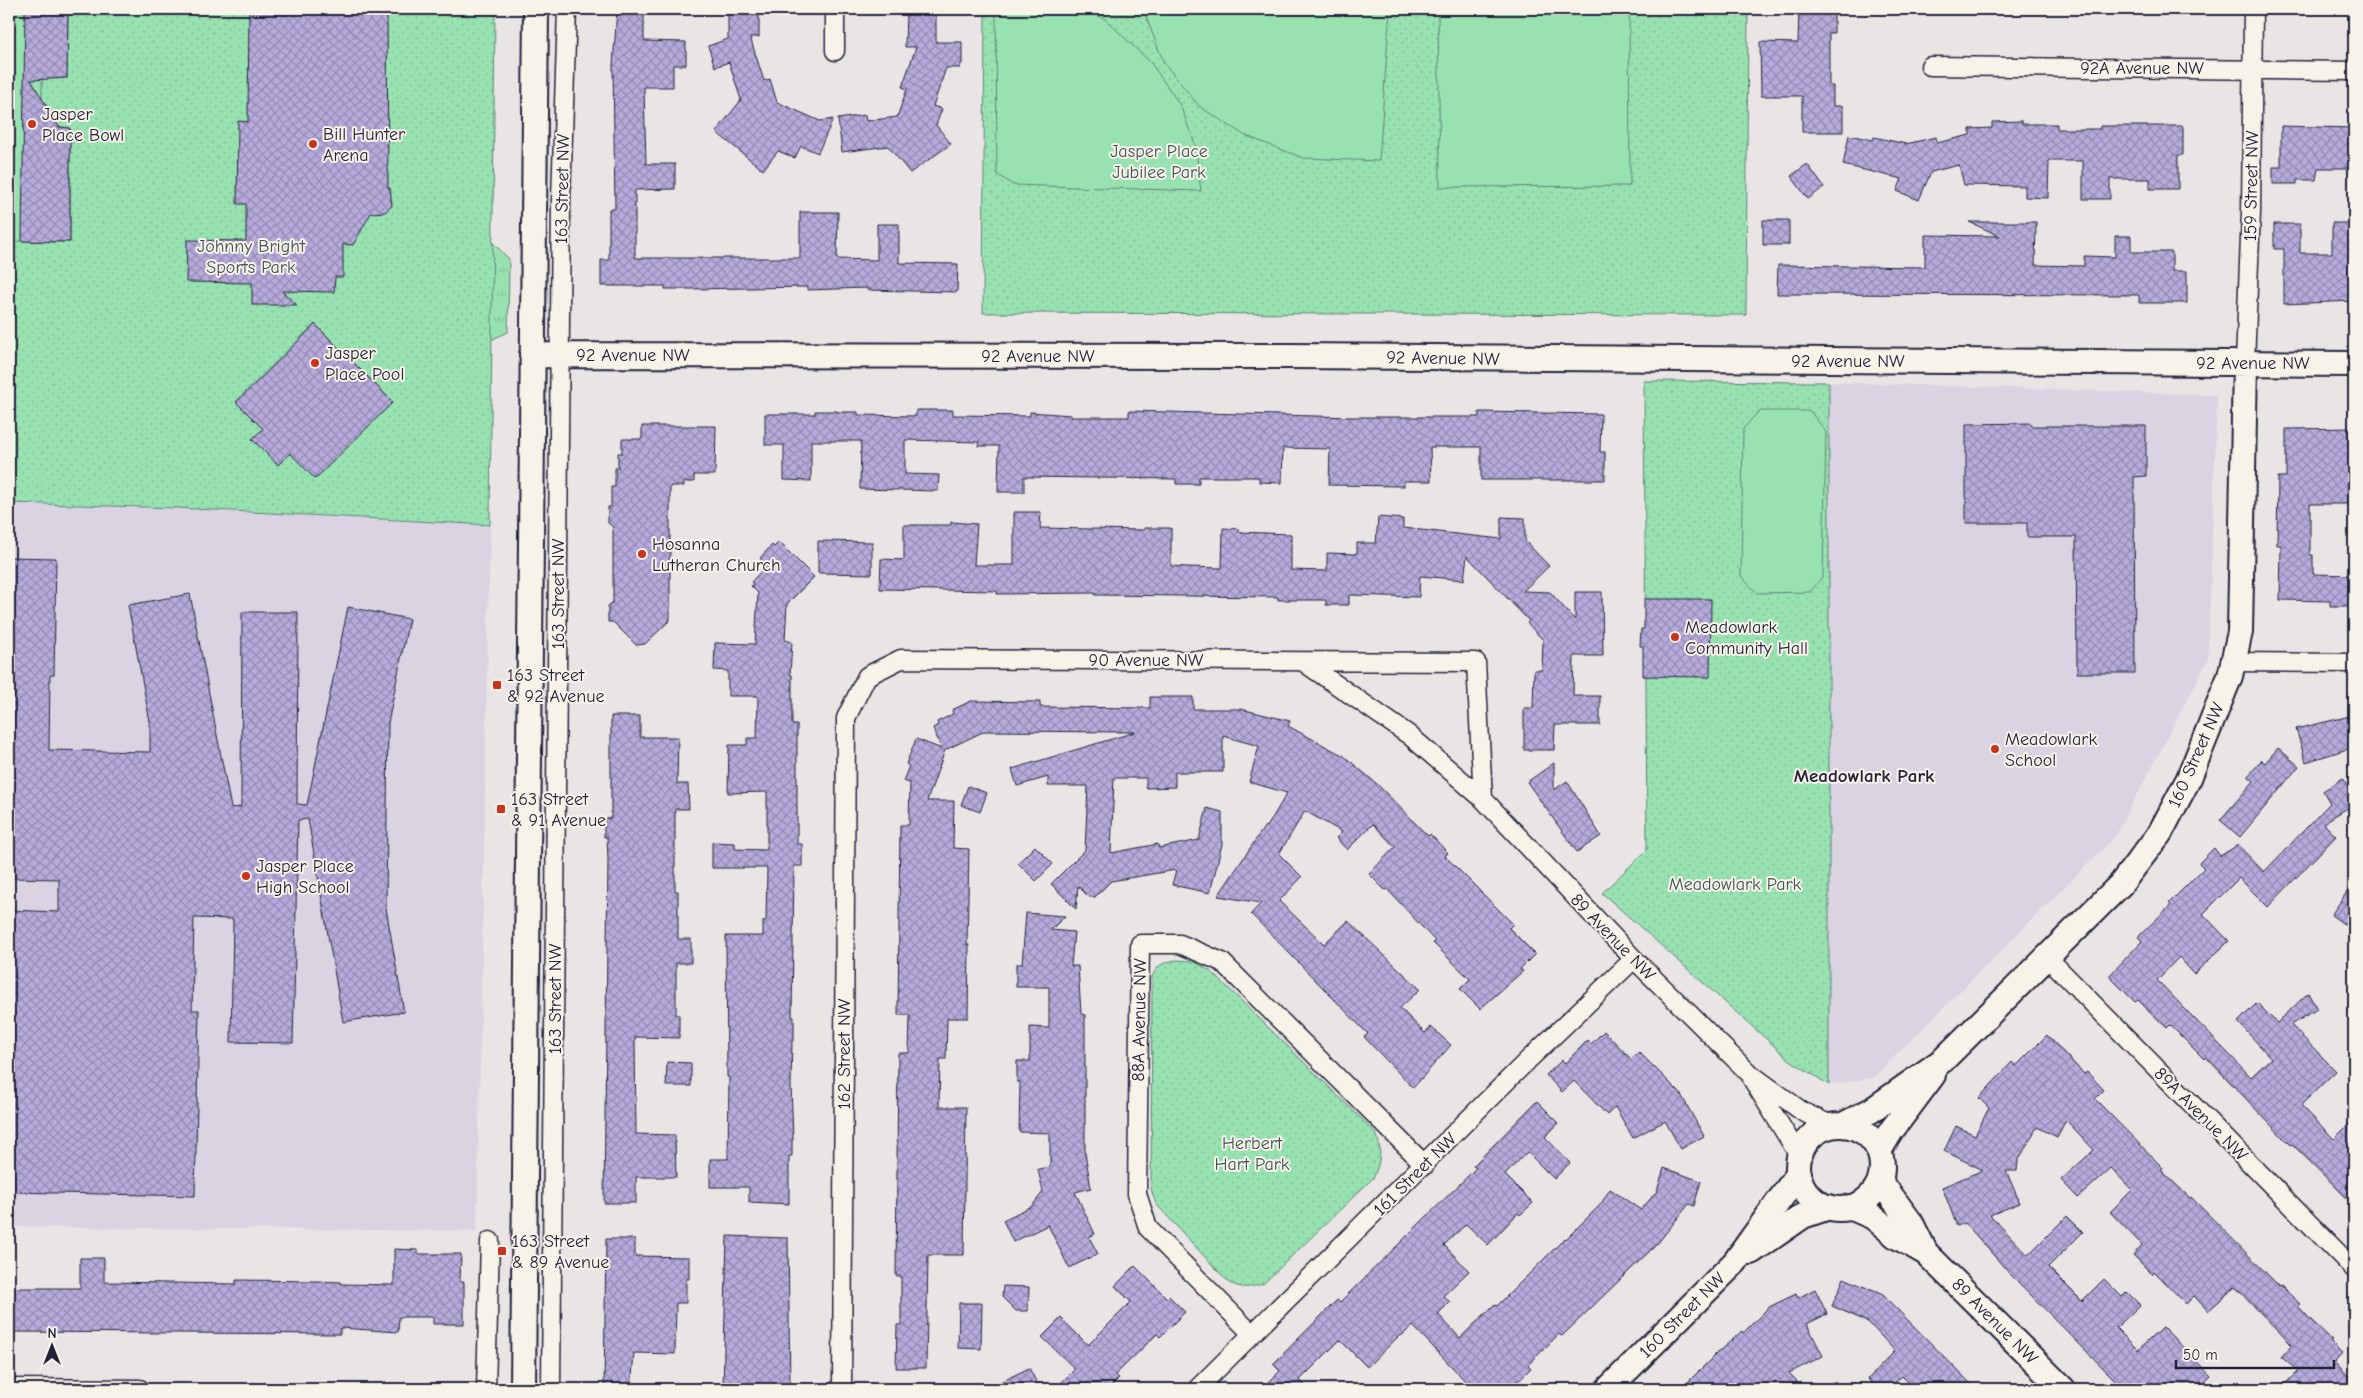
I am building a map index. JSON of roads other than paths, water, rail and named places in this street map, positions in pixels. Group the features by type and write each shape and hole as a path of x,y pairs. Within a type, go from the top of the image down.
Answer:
{"street":[{"name":"163 Street NW","path":"523,1389 536,9"},
{"name":"163 Street NW","path":"552,1389 561,200 567,9"},
{"path":"835,9 835,51"},
{"name":"159 Street NW","path":"2246,363 2251,212 2253,9"},
{"name":"92A Avenue NW","path":"1930,66 2354,71"},
{"name":"92 Avenue NW","path":"532,355 1291,356 2354,364"},
{"name":"160 Street NW","path":"1838,1125 1872,1110 1943,1060 2121,884 2160,833 2189,778 2235,662 2240,623 2243,515 2243,398 2246,363"},
{"name":"90 Avenue NW","path":"846,718 867,676 901,659 1476,662 1483,799"},
{"name":"89 Avenue NW","path":"1305,662 1409,735 1483,799 1634,959 1748,1072 1804,1112 1838,1125"},
{"path":"2235,662 2354,663"},
{"name":"162 Street NW","path":"842,1389 846,718"},
{"name":"88A Avenue NW","path":"1252,1334 1148,1228 1137,1194 1140,944 1180,944 1222,962 1425,1165"},
{"name":"89A Avenue NW","path":"2048,958 2354,1269"},
{"name":"161 Street NW","path":"1197,1389 1425,1165 1526,1062 1634,959"},
{"name":"160 Street NW","path":"1879,1151 1891,1131 1943,1060"},
{"name":"89 Avenue NW","path":"1748,1072 1799,1165"},
{"path":"1838,1125 1864,1132 1879,1151 1882,1164 1880,1181 1868,1198 1840,1207 1809,1194 1803,1185 1799,1165 1804,1146 1812,1136 1822,1129 1838,1125"},
{"name":"160 Street NW","path":"1735,1262 1799,1165"},
{"name":"89 Avenue NW","path":"1880,1181 1911,1223 1926,1253"},
{"name":"160 Street NW","path":"1608,1389 1735,1262 1804,1216 1840,1207"},
{"name":"89 Avenue NW","path":"1840,1207 1873,1217 1896,1236 1926,1253 2063,1389"},
{"path":"486,1389 490,1241"},
{"path":"9,1388 140,1389"}],"place":[{"name":"Jasper Place Bowl","path":"32,124"},
{"name":"Bill Hunter Arena","path":"313,144"},
{"name":"Jasper Place Pool","path":"315,363"},
{"name":"Hosanna Lutheran Church","path":"642,554"},
{"name":"Meadowlark Community Hall","path":"1675,637"},
{"name":"163 Street & 92 Avenue","path":"497,685"},
{"name":"Meadowlark School","path":"1995,749"},
{"name":"163 Street & 91 Avenue","path":"501,809"},
{"name":"Jasper Place High School","path":"246,876"},
{"name":"163 Street & 89 Avenue","path":"502,1251"}],"district":[{"name":"Meadowlark Park","path":"1864,775"}],"park label":[{"name":"Jasper Place Jubilee Park","path":"1159,161"},
{"name":"Johnny Bright Sports Park","path":"251,256"},
{"name":"Herbert Hart Park","path":"1252,1153"}]}
